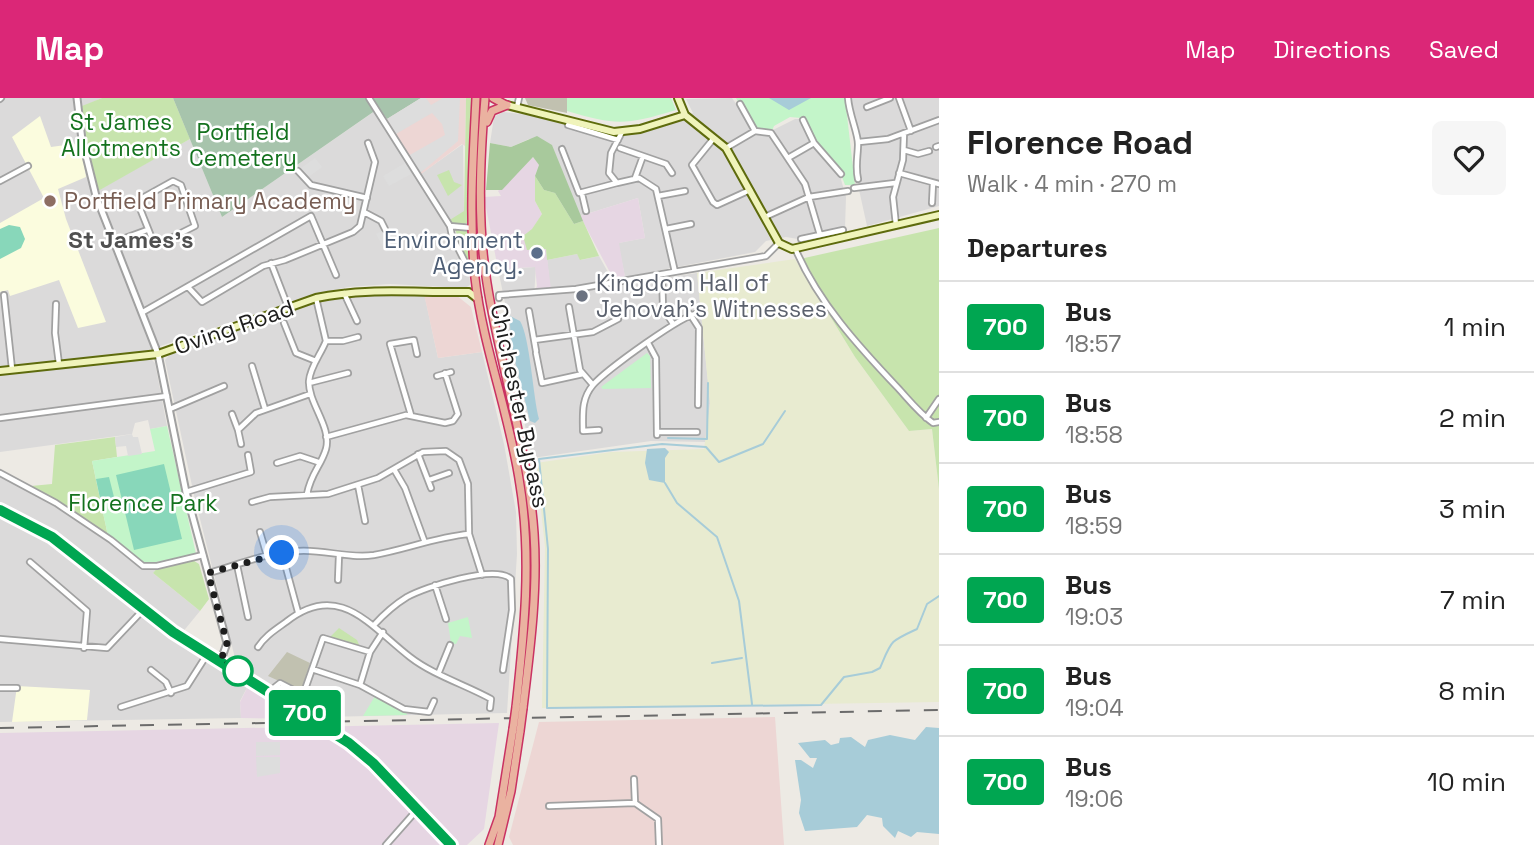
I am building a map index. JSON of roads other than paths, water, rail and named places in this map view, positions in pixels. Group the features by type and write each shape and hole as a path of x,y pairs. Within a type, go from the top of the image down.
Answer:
{"highway":[{"name":"Chichester Bypass","path":"476,98 472,228 476,281 514,453 524,513 524,610 519,707 511,790 498,845"},
{"name":"Chichester Bypass","path":"485,98 481,236 486,279 523,452 534,533 533,611 519,707"},
{"path":"493,98 506,105"},
{"path":"483,132 489,115 497,107 506,105"},
{"name":"Chichester Bypass","path":"489,845 499,817 517,730"}],"main road":[{"path":"679,98 685,115 726,148 767,216 779,243 795,248 939,215"},
{"path":"506,105 622,132 685,115"},
{"path":"476,281 467,292 479,300"},
{"name":"Oving Road","path":"0,371 158,354 288,307 344,292 389,289 467,292"},
{"path":"0,510 52,537 143,610 323,725 373,763 451,845"}],"street":[{"path":"77,98 87,166 158,354 186,492 227,643 221,660"},
{"path":"369,98 450,226 452,236 469,270"},
{"path":"517,107 519,98"},
{"path":"848,98 851,123 859,142 856,162 858,179"},
{"path":"867,107 890,98"},
{"path":"899,98 911,131"},
{"path":"740,104 755,131"},
{"path":"803,120 814,143 841,174"},
{"path":"859,142 904,133 939,120"},
{"path":"568,125 618,140"},
{"path":"726,148 755,131 775,135 809,197 820,235"},
{"path":"617,183 611,178 609,166 622,132"},
{"path":"897,226 893,199 904,150 904,133"},
{"path":"715,137 692,165 713,202 717,205 727,202 750,190"},
{"path":"188,287 202,302 271,263 285,260 353,232 360,226 375,162 368,143"},
{"path":"788,158 814,143"},
{"path":"620,148 666,164 672,173"},
{"path":"562,149 576,189 582,194 586,211"},
{"path":"904,150 918,154 929,151"},
{"path":"635,178 643,156"},
{"path":"0,181 28,166"},
{"path":"299,171 312,184 367,198"},
{"path":"899,173 936,183 932,203"},
{"path":"582,194 635,178 648,181 658,196 674,272"},
{"path":"173,181 178,181 195,226 158,247 153,245 147,230 138,200 173,181"},
{"path":"767,216 809,197 895,183"},
{"path":"658,196 685,191"},
{"path":"364,212 381,221 385,229"},
{"path":"143,312 311,216 336,275"},
{"path":"666,229 691,224"},
{"path":"450,226 472,228"},
{"path":"114,242 147,230"},
{"path":"802,239 843,230"},
{"path":"499,298 499,295 557,292 766,256 779,243"},
{"path":"795,248 822,298 873,362 926,418 933,423 939,422"},
{"path":"271,263 288,307"},
{"path":"662,274 663,308 673,324"},
{"path":"344,292 357,321"},
{"path":"4,295 12,369"},
{"path":"307,494 310,476 326,449 326,438 310,394 309,383 326,341 316,298"},
{"path":"53,306 59,363"},
{"path":"569,307 583,374 593,385"},
{"path":"529,311 541,383 583,374"},
{"path":"599,430 583,431 583,404 593,385 673,324 690,314 699,313"},
{"path":"690,314 699,328 698,405"},
{"path":"534,340 593,332 618,319"},
{"path":"284,323 296,353 316,362"},
{"path":"326,341 343,341 358,337"},
{"path":"411,415 390,344 414,340 417,354"},
{"path":"648,343 656,358 657,433 697,432"},
{"path":"252,366 266,408"},
{"path":"326,438 411,415 445,423 455,419 458,414 448,372 437,376"},
{"path":"309,383 348,373"},
{"path":"170,409 223,386"},
{"path":"238,430 266,408 310,394"},
{"path":"0,418 167,396"},
{"path":"926,418 939,399"},
{"path":"232,414 241,444"},
{"path":"252,502 270,497 328,494 395,471 418,454 438,450 459,460 468,484 469,534 482,575"},
{"path":"418,454 431,488"},
{"path":"186,492 251,472 248,455"},
{"path":"277,463 300,456 318,462"},
{"path":"395,471 405,488 424,540"},
{"path":"0,473 56,503 111,540 143,566 157,566 203,555"},
{"path":"429,480 449,473"},
{"path":"358,484 365,522"},
{"path":"260,532 267,556"},
{"path":"208,573 282,553 316,551 339,555 373,555 424,540 469,534"},
{"path":"282,553 298,612"},
{"path":"338,580 339,555"},
{"path":"30,562 87,611 84,648"},
{"path":"237,565 248,617"},
{"path":"374,625 395,605 435,585 482,575 505,574 513,585 503,670"},
{"path":"435,585 446,619"},
{"path":"258,647 264,638 298,612 321,606 341,606 374,625 411,658 491,699 490,708"},
{"path":"0,639 109,648 143,610"},
{"path":"360,685 370,652 383,632"},
{"path":"303,695 320,641 325,638 370,652"},
{"path":"439,672 450,645"},
{"path":"121,707 187,687 208,653"},
{"path":"312,669 360,685 412,712 429,712 434,701"},
{"path":"152,670 166,682 171,693"},
{"path":"270,691 281,683 303,695 306,702 319,709 329,710 331,704"},
{"path":"2,687 17,688"},
{"path":"634,779 635,803"},
{"path":"549,806 635,803 658,819 659,845"},
{"path":"386,845 416,811"}],"water":[{"path":"769,98 811,98 789,110"},
{"path":"510,316 520,321 526,340 539,419 535,423 530,421 517,369"},
{"path":"665,448 669,452 665,458 665,483 649,480 645,463 647,449"},
{"path":"926,727 939,728 939,834 917,832 911,837 898,831 895,838 883,826 882,818 867,815 857,827 805,831 799,813 801,800 795,760 801,760 813,768 817,758 810,758 798,743 825,740 831,745 839,743 840,738 851,737 865,747 868,740 890,735 915,740"}],"waterway":[{"path":"668,438 707,439 708,383"},
{"path":"785,411 763,444 719,462 706,447 662,444 539,459 548,549 547,708 821,705 844,677 880,668 892,643 917,629 927,604 939,596"},
{"path":"665,483 677,503 717,537 739,601 752,704"},
{"path":"712,663 742,658"}],"railway":[{"path":"0,728 939,710"}],"place":[{"name":"Portfield Primary Academy","path":"50,201"},
{"name":"Environment Agency.","path":"537,253"},
{"name":"Kingdom Hall of Jehovah's Witnesses","path":"582,296"}],"district":[{"name":"St James's","path":"131,239"}],"park label":[{"name":"St James Allotments","path":"121,135"},
{"name":"Portfield Cemetery","path":"243,145"},
{"name":"Florence Park","path":"143,503"}]}
